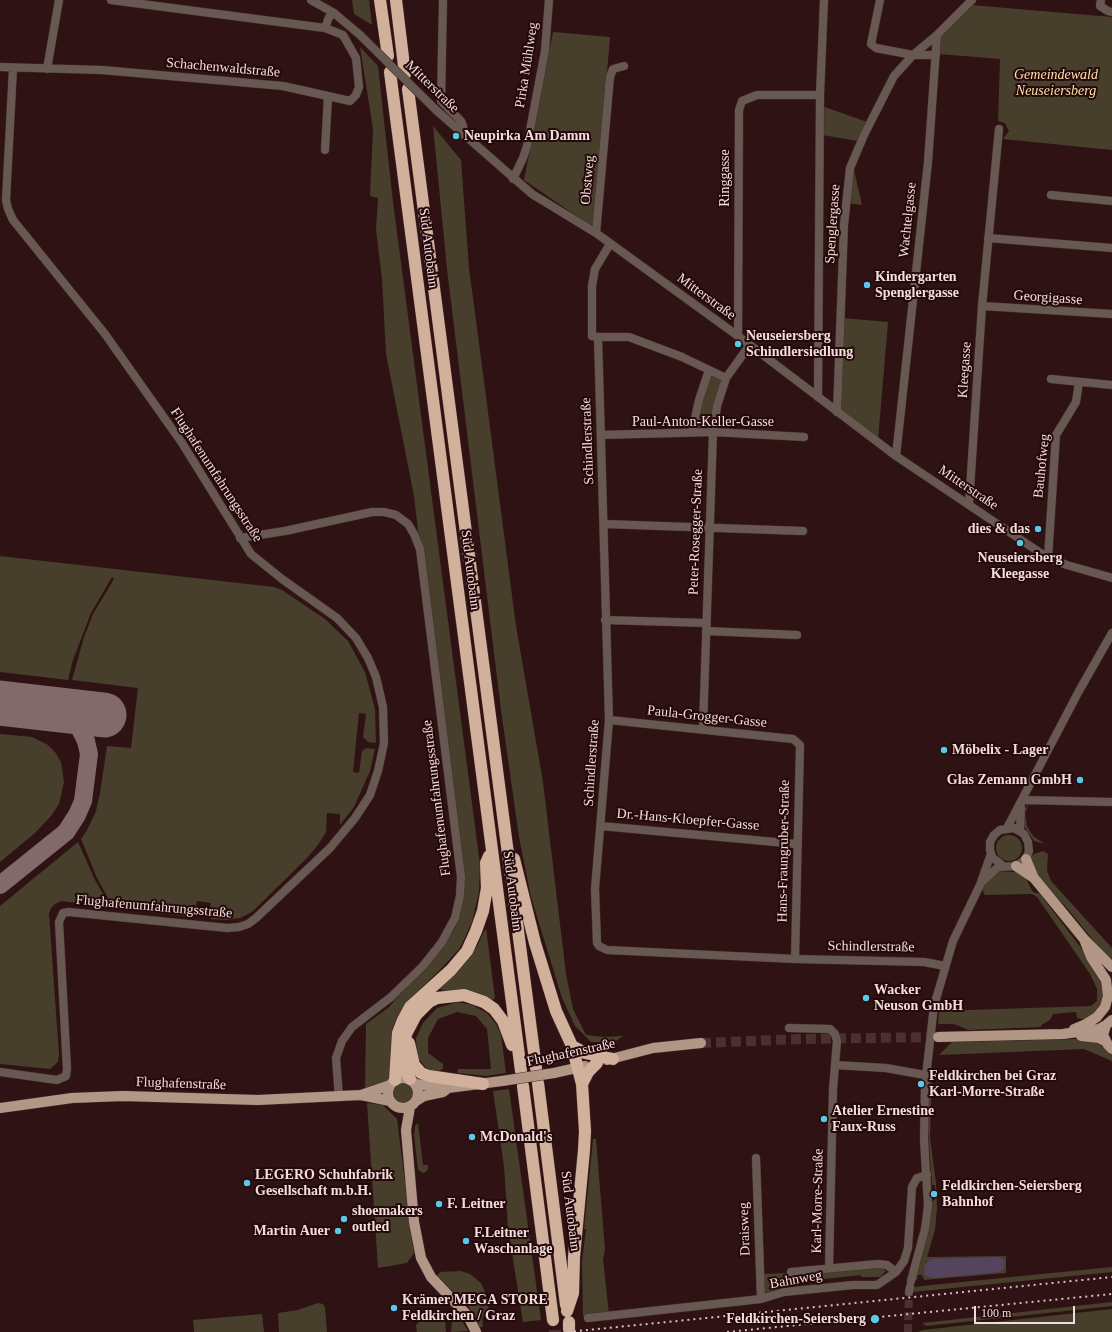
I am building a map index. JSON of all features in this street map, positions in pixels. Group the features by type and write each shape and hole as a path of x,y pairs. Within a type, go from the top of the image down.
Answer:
{"highway":[{"path":"380,0 388,56"},
{"path":"396,0 405,74"},
{"name":"Süd Autobahn","path":"390,72 520,1071"},
{"name":"Süd Autobahn","path":"408,89 536,1068"},
{"path":"503,823 556,1011 572,1046 576,1068 582,1084"},
{"path":"392,1083 398,1033 410,1007 451,970 467,951 476,932 483,911 487,888 486,863 492,850"},
{"path":"413,1082 405,1069 404,1043 410,1025 424,1007 437,998 457,995 472,996 484,1002 498,1014 506,1029 509,1041 518,1054"},
{"path":"410,1025 409,1045 414,1065 422,1074 483,1084"},
{"path":"572,1046 585,1052 613,1059"},
{"path":"582,1084 588,1072 597,1063"},
{"name":"Süd Autobahn","path":"538,1083 568,1320 573,1293 574,1257 584,1150 585,1131 582,1084"},
{"path":"523,1086 554,1324"}],"main road":[{"path":"1026,859 1034,878 1084,939 1108,964 1112,975"},
{"path":"1016,866 1034,878"},
{"path":"1048,1034 1062,1029 1074,1029 1086,1024 1097,1018 1105,1007 1108,996 1108,984 1101,970 1091,957 1084,939"},
{"path":"1063,1034 1099,1029 1109,1022"},
{"path":"1105,1041 1103,1036 1109,1022"},
{"path":"938,1037 1063,1034 1099,1038 1105,1041 1112,1048"},
{"name":"Flughafenstraße","path":"361,1095 401,1078 413,1082 448,1088 502,1082 554,1073 653,1048 701,1043"},
{"path":"413,1082 418,1095 413,1104 406,1130 414,1222 421,1258 431,1277 468,1316 476,1332"},
{"path":"392,1083 388,1096 406,1130"},
{"name":"Flughafenstraße","path":"0,1108 96,1096 141,1096 240,1100 361,1095 393,1104 404,1109 424,1096 443,1092 448,1088"}],"street":[{"path":"47,69 59,0"},
{"path":"111,0 326,28 329,17 334,13"},
{"name":"Mitterstraße","path":"311,0 334,13 360,35 436,110 513,179 532,194 596,233 738,336 749,346 896,456 1048,558 1112,578"},
{"path":"443,0 440,101 461,121 464,135"},
{"name":"Pirka Mühlweg","path":"513,179 524,158 545,51 549,0"},
{"path":"818,397 820,95 824,0"},
{"path":"880,0 871,44 876,48 913,55 936,55"},
{"name":"Spenglergasse","path":"838,412 844,225 850,168 864,135 894,76 913,55 937,35 972,0"},
{"path":"1101,0 1100,6 1108,12 1112,12"},
{"name":"Schachenwaldstraße","path":"0,67 102,70 276,85 350,101 356,95 359,87 356,58 347,40 338,32 326,28"},
{"name":"Wachtelgasse","path":"896,456 928,162 937,35"},
{"name":"Obstweg","path":"596,233 610,77 613,70 624,66"},
{"name":"Flughafenumfahrungsstraße","path":"0,1072 57,1080 66,1076 67,1069 59,922 63,912 227,928 239,927 256,918 330,848 355,818 370,794 378,771 384,742 383,707 376,677 368,658 356,638 337,618 257,560 240,538 182,443 105,334 13,220 6,200 13,68"},
{"name":"Ringgasse","path":"738,336 739,110 742,102 757,95 820,95"},
{"path":"325,150 328,96"},
{"name":"Kleegasse","path":"969,504 982,306 999,129"},
{"path":"1051,195 1112,201"},
{"path":"988,238 1112,248"},
{"name":"Schindlerstraße","path":"610,244 595,269 592,286 592,336 598,337 609,720 595,889 596,943 607,950 795,959 924,962 945,966"},
{"name":"Georgigasse","path":"982,306 1112,314"},
{"path":"598,337 629,337 682,357 726,378"},
{"name":"Peter-Rosegger-Straße","path":"703,728 713,432 717,406 726,378 749,346"},
{"path":"692,432 699,400 709,370"},
{"path":"1051,379 1112,385"},
{"name":"Bauhofweg","path":"1048,558 1056,435 1076,402 1079,382"},
{"name":"Paul-Anton-Keller-Gasse","path":"601,435 713,432 804,437"},
{"name":"Flughafenumfahrungsstraße","path":"240,538 285,531 372,512 384,512 396,515 408,524 420,549 461,877 460,896 455,918 442,942 423,966 391,997 352,1027 342,1041 336,1058 338,1096"},
{"path":"604,524 803,531"},
{"path":"605,620 797,635"},
{"path":"1007,828 1079,691 1112,633"},
{"name":"Paula-Grogger-Gasse","path":"609,720 703,728 793,739 800,745"},
{"name":"Hans-Fraungruber-Straße","path":"795,959 800,745"},
{"path":"1023,800 1112,802"},
{"path":"1020,831 1007,828 997,832 992,839 990,846 991,854 997,863 1003,866 1016,866 1026,859 1029,851 1028,842 1020,831 1020,817 1023,800"},
{"name":"Dr.-Hans-Kloepfer-Gasse","path":"601,826 797,844"},
{"path":"910,1287 927,1221 929,1200 924,1132 925,1075 934,1006 953,941 980,885 991,854"},
{"path":"980,885 993,871 1003,866"},
{"name":"Karl-Morre-Straße","path":"788,1028 826,1029 833,1032 837,1041 829,1268 878,1264 887,1265 896,1272"},
{"path":"835,1065 886,1068 925,1075"},
{"name":"Draisweg","path":"756,1158 761,1300"},
{"name":"Bahnweg","path":"588,1318 761,1300 784,1292 853,1285 873,1286 881,1284 896,1272 904,1261 908,1248 913,1184 917,1178 927,1175"},
{"path":"791,1272 829,1268"}],"green space":[{"path":"352,0 369,0 372,25 354,14"},
{"name":"Gemeindewald Neuseiersberg","path":"971,5 1112,17 1112,150 1003,139 1009,131 1005,123 998,121 1000,59 939,54 939,42 942,33"},
{"path":"553,32 610,37 594,228 524,180"},
{"path":"360,47 378,66 393,202 480,864 479,892 472,922 460,948 412,997 397,1017 392,1030 392,1073 387,1081 379,1085 365,1088 366,1024 388,1008 443,946 455,929 465,887 424,550 418,531 414,496 386,354 382,279 376,230 378,198 370,196 373,129"},
{"path":"822,106 867,122 858,141 822,135"},
{"path":"433,126 461,160 469,269 516,626 543,782 566,974 573,1009 586,1035 604,1037 623,1036 613,1043 591,1042 575,1026 562,998 531,897 519,837 501,710 447,269"},
{"path":"854,170 862,205 848,203"},
{"path":"843,318 888,322 878,440 839,411"},
{"path":"709,374 721,377 722,382 710,426 706,430 698,429 696,424"},
{"path":"0,556 274,587 282,590 325,619 348,641 365,672 375,709 376,743 368,742 363,737 366,714 359,713 353,772 359,773 362,751 366,748 375,749 370,771 354,807 340,825 340,814 327,813 326,832 318,845 307,858 252,912 240,918 228,920 211,919 209,916 211,903 197,901 194,915 191,917 61,901 51,908 49,913 59,1055 58,1062 50,1069 0,1064 0,906 78,842 95,880 106,899 108,898 97,878 81,839 96,811 107,746 131,748 138,688 72,680 84,637 93,614 114,579 112,577 91,613 73,660 68,680 0,672"},
{"path":"0,734 32,737 48,745 55,752 61,762 64,782 59,804 51,816 35,833 0,862"},
{"path":"1029,804 1025,813 1027,826 1033,836 1045,844 1034,841 1024,826 1024,810"},
{"path":"1009,835 1018,839 1022,848 1018,857 1009,861 1000,857 996,848 1000,839"},
{"path":"1043,851 1048,854 1047,870 1051,881 1112,948 1112,963 1066,907 1038,877 1030,858 1034,854"},
{"path":"998,871 1015,872 1025,877 1033,892 1040,894 1091,961 1105,984 1103,1004 1088,1020 1077,1018 1076,1012 1053,1014 1050,1020 1041,1025 1041,1027 969,1030 954,1024 938,1024 939,1011 1091,1006 1097,1001 1097,989 1090,974 1037,897 1032,894 985,895 982,890 984,886"},
{"path":"486,928 495,998 490,1002 440,989 443,981 476,948"},
{"path":"458,1002 472,1005 487,1013 496,1024 501,1035 506,1073 486,1076 457,1073 458,1069 491,1069 487,1029 476,1016 457,1012 438,1019 428,1038 428,1053 443,1064 443,1069 436,1072 425,1067 417,1056 416,1038 423,1023 437,1008"},
{"path":"1078,1039 1100,1042 1112,1053 1112,1061 1084,1049 939,1055 952,1042"},
{"path":"932,1062 930,1138 936,1183 937,1208 935,1230 927,1257 1006,1256 1006,1273 924,1280 922,1275 918,1275 917,1280 914,1281 929,1230 932,1201 935,1200 935,1185 932,1185 928,1129 929,1077"},
{"path":"403,1081 408,1082 414,1088 414,1098 408,1104 403,1105 398,1104 392,1098 391,1093 392,1088 398,1082"},
{"path":"509,1089 541,1320 523,1322 508,1228 504,1166 493,1091"},
{"path":"367,1103 383,1105 397,1119 414,1253 407,1263 378,1268"},
{"path":"418,1123 423,1165 428,1165 427,1171 423,1173 418,1170 414,1135 415,1126"},
{"path":"593,1139 596,1139 605,1250 603,1259 609,1314 583,1316 582,1261"},
{"path":"877,1266 886,1271 880,1277 861,1277 861,1275 779,1284 778,1290 767,1294 764,1292 763,1274 829,1271"},
{"path":"1112,1267 1112,1272 913,1292 914,1287"},
{"path":"461,1271 470,1274 481,1283 486,1294 490,1315 482,1317 483,1327 479,1327 475,1316 467,1305 437,1276 440,1272"},
{"path":"1112,1302 1112,1306 926,1326 922,1323"},
{"path":"318,1303 323,1304 325,1307 327,1332 279,1332 278,1313 298,1310"},
{"path":"453,1308 458,1314 468,1331 451,1332"},
{"path":"1112,1309 1112,1332 918,1332 923,1330"},
{"path":"262,1314 264,1332 194,1332 193,1320"},
{"path":"445,1320 446,1332 417,1332 416,1325 419,1322"}],"shaded area":[{"path":"1000,1257 1005,1261 1004,1269 1000,1272 934,1278 928,1277 924,1274 925,1265 930,1259"}],"taxiway":[{"path":"0,885 66,832 77,815 83,801 89,754 86,741 79,727 71,719 61,713 47,709"}],"runway":[{"path":"0,703 104,715"}],"tunnel":[{"path":"701,1043 801,1039 938,1037"},
{"path":"908,1332 909,1292"}],"railway":[{"path":"568,1332 1112,1277"},
{"path":"727,1332 1112,1294"}],"place":[{"name":"Neupirka Am Damm","path":"456,136"},
{"name":"Kindergarten Spenglergasse","path":"867,285"},
{"name":"Neuseiersberg Schindlersiedlung","path":"738,344"},
{"name":"dies & das","path":"1038,529"},
{"name":"Neuseiersberg Kleegasse","path":"1020,543"},
{"name":"Möbelix - Lager","path":"944,750"},
{"name":"Glas Zemann GmbH","path":"1080,780"},
{"name":"Wacker Neuson GmbH","path":"866,998"},
{"name":"Feldkirchen bei Graz Karl-Morre-Straße","path":"921,1084"},
{"name":"Atelier Ernestine Faux-Russ","path":"824,1119"},
{"name":"McDonald's","path":"472,1137"},
{"name":"LEGERO Schuhfabrik Gesellschaft m.b.H.","path":"247,1183"},
{"name":"Feldkirchen-Seiersberg Bahnhof","path":"934,1194"},
{"name":"F. Leitner","path":"439,1204"},
{"name":"shoemakers outled","path":"344,1219"},
{"name":"Martin Auer","path":"338,1231"},
{"name":"F.Leitner Waschanlage","path":"466,1241"},
{"name":"Krämer MEGA STORE Feldkirchen / Graz","path":"394,1308"},
{"name":"Feldkirchen-Seiersberg","path":"875,1319"}]}
